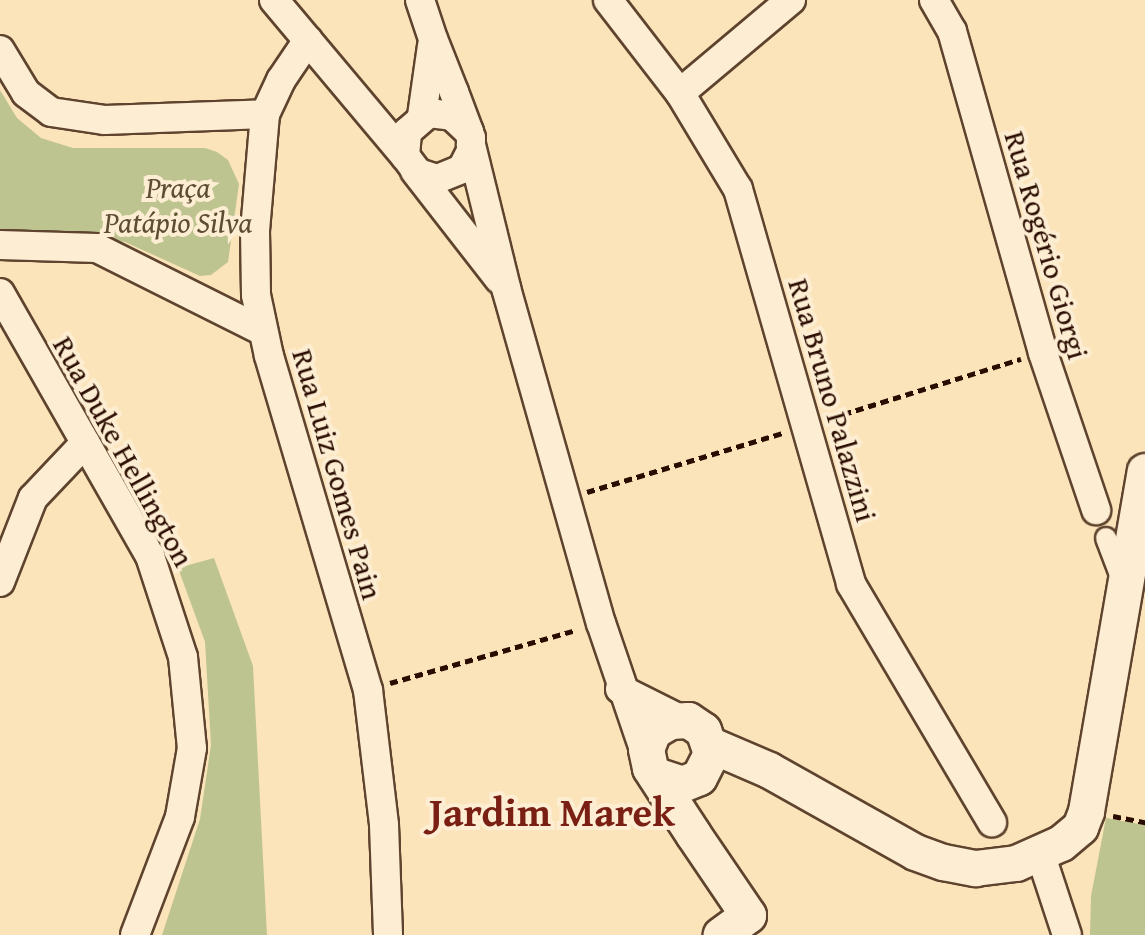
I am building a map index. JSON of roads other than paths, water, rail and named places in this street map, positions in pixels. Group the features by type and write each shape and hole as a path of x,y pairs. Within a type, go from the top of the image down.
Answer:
{"street":[{"path":"274,0 373,114 412,143 506,288"},
{"path":"420,0 470,138 506,288 569,498 620,689 651,767 743,928"},
{"name":"Rua Bruno Palazzini","path":"608,0 680,93 738,189 802,426 851,584 992,822"},
{"path":"680,93 791,0"},
{"name":"Rua Rogério Giorgi","path":"934,0 952,31 1044,352 1096,510"},
{"path":"433,39 412,143 430,178 450,177 466,164 470,138"},
{"name":"Rua Luiz Gomes Pain","path":"308,40 280,80 266,114 254,231 256,296 263,332 368,690 384,825 388,935"},
{"path":"0,50 26,93 52,112 105,120 266,114"},
{"path":"412,143 445,113 470,138"},
{"path":"0,246 97,248 263,332"},
{"name":"Rua Duke Hellington","path":"0,293 150,556 172,613 187,693 192,748 180,817 135,935"},
{"path":"0,582 33,498 86,443"},
{"path":"651,767 672,783 704,762 770,770 915,852 943,862 975,868 1016,863 1040,853 1080,827 1086,811 1145,472"},
{"path":"1106,538 1125,587"},
{"path":"620,689 703,730 704,762 682,806 692,834"},
{"path":"651,767 653,731 680,719"},
{"path":"1040,853 1067,935"}],"district":[{"name":"Jardim Marek","path":"552,812"}],"park label":[{"name":"Praça Patápio Silva","path":"178,204"}]}
